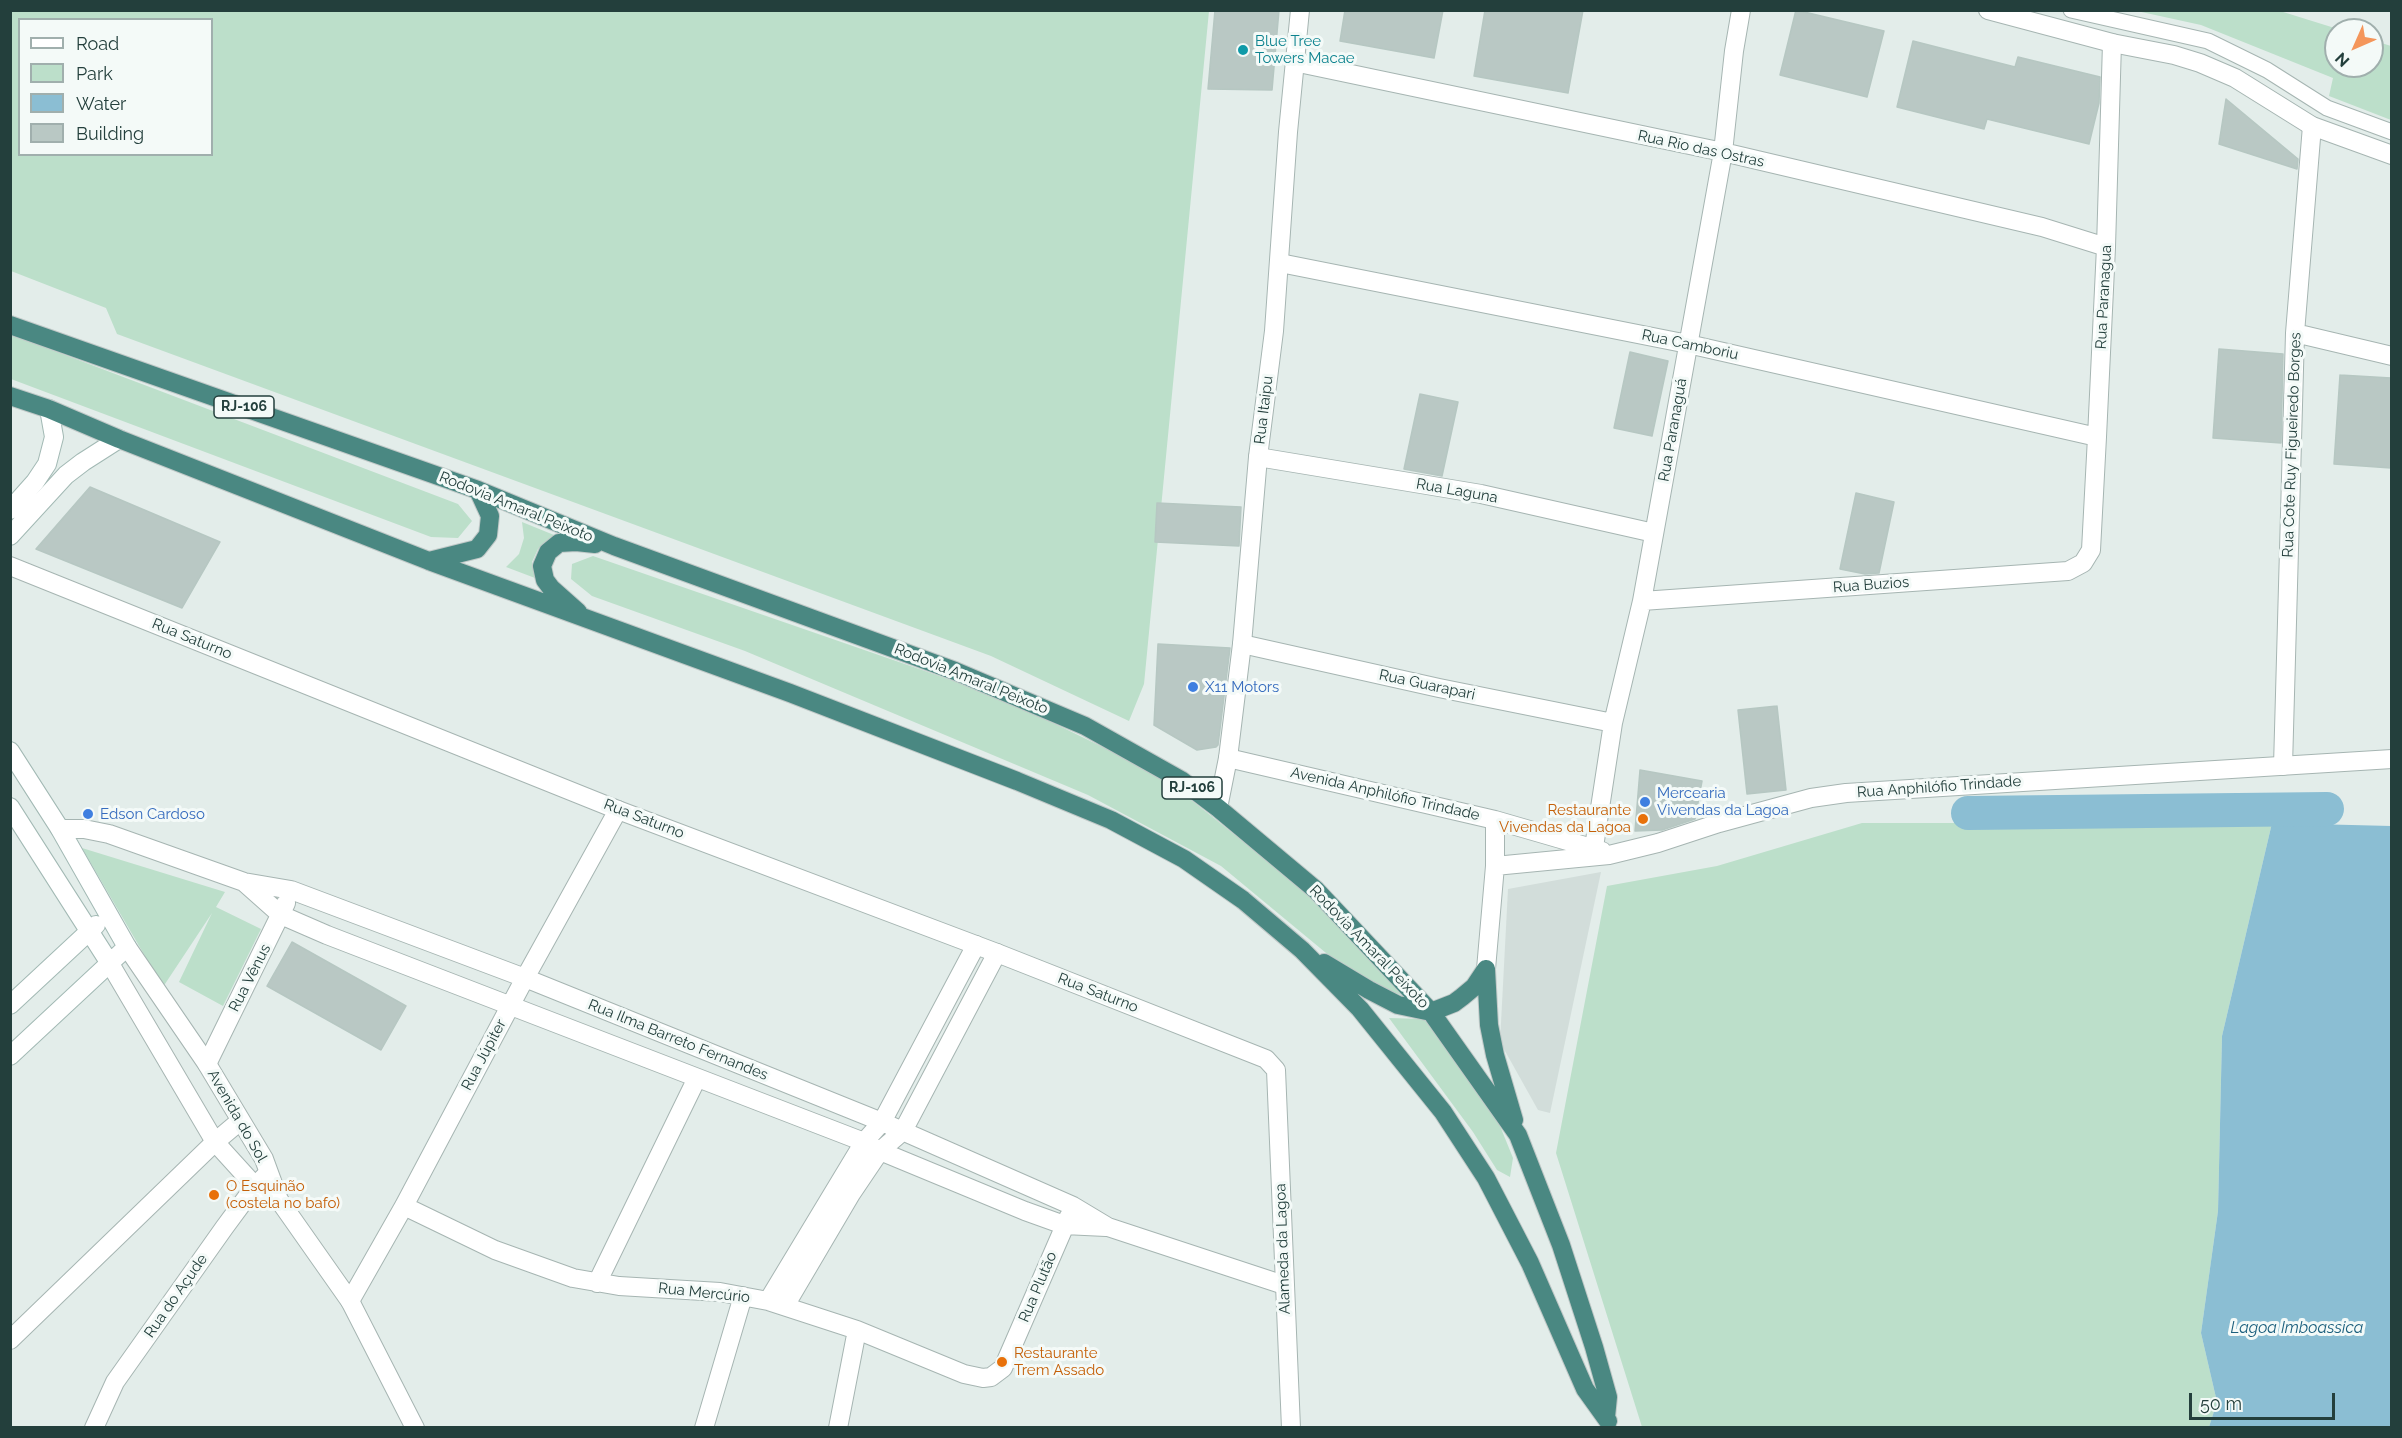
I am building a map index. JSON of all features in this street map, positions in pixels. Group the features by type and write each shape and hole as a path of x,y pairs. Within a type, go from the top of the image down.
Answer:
{"highway":[{"name":"Rodovia Amaral Peixoto","path":"10,325 478,490 614,546 955,670 1085,726 1181,780 1316,890 1431,1012 1518,1135 1561,1245 1594,1347 1608,1397 1608,1422"},
{"name":"Rodovia Amaral Peixoto","path":"10,396 49,409 118,439 429,561 790,693 1111,820 1184,859 1243,900 1302,950 1380,1033 1449,1122 1486,1178 1530,1263 1585,1389 1608,1422"},
{"path":"429,561 477,549 488,535 490,516 478,490"},
{"path":"585,618 551,588 543,573 544,560 548,552 559,543 576,542 614,546"},
{"path":"1302,950 1398,1005 1431,1012 1454,1003 1462,997 1474,987 1486,969"},
{"path":"1486,969 1489,1025 1518,1135"}],"street":[{"name":"Rua Itaipu","path":"1218,808 1228,759 1242,644 1258,457 1274,331 1300,10"},
{"name":"Rua Paranaguá","path":"1601,851 1613,723 1642,601 1723,152 1741,10"},
{"path":"1988,10 2112,43 2200,63 2235,78 2312,126 2391,155"},
{"path":"2071,10 2208,41 2267,70 2327,108 2391,132"},
{"name":"Rua Paranagua","path":"2091,550 2106,247 2112,43"},
{"name":"Rua Rio das Ostras","path":"1294,62 1493,106 1723,152 2032,224 2106,247"},
{"name":"Rua Cote Ruy Figueiredo Borges","path":"2283,766 2295,333 2312,126"},
{"name":"Rua Camboriu","path":"1280,263 1688,344 2097,437"},
{"path":"2295,333 2391,356"},
{"path":"10,510 35,482 47,464 54,437 49,409"},
{"path":"10,536 66,475 118,439"},
{"name":"Rua Laguna","path":"1258,457 1480,494 1654,533"},
{"name":"Rua Buzios","path":"1642,601 2068,571 2083,563 2091,550"},
{"name":"Rua Saturno","path":"10,566 618,810 1263,1057 1276,1070"},
{"name":"Rua Guarapari","path":"1242,644 1439,688 1613,723"},
{"name":"Avenida do Sol","path":"10,751 60,829 127,947 207,1064 269,1172 279,1200"},
{"name":"Avenida Anphilófio Trindade","path":"1228,759 1495,820 1601,851"},
{"name":"Rua Anphilófio Trindade","path":"1495,866 1658,843 1719,823 1811,798 1846,793 2391,759"},
{"name":"Avenida do Sol","path":"10,807 109,962 215,1142 255,1186 279,1200"},
{"name":"Rua Júpiter","path":"350,1301 404,1206 525,978 618,810"},
{"path":"1486,969 1495,866 1495,820"},
{"name":"Rua Ilma Barreto Fernandes","path":"60,829 84,829 109,834 244,882 291,890 525,978 882,1122 1073,1206 1108,1227 1284,1286"},
{"name":"Rua Ilma Barreto Fernandes","path":"244,882 281,915 327,935 864,1143 1064,1225 1108,1227"},
{"name":"Rua Vênus","path":"207,1064 281,915 291,890"},
{"path":"10,1005 107,913"},
{"path":"776,1303 864,1143 882,1122 975,945"},
{"path":"10,1056 127,947"},
{"path":"776,1303 880,1151 903,1131 997,954"},
{"name":"Alameda da Lagoa","path":"1276,1070 1291,1428"},
{"path":"597,1283 697,1078"},
{"path":"10,1340 215,1142 240,1121"},
{"name":"Rua do Açude","path":"94,1428 115,1382 255,1186 269,1172"},
{"path":"279,1200 350,1301 415,1428"},
{"name":"Rua Mercúrio","path":"404,1206 495,1250 535,1266 597,1283 720,1292 743,1296 776,1303 858,1330 976,1377 991,1377 1003,1368"},
{"name":"Rua Plutão","path":"1003,1368 1073,1206"},
{"path":"704,1428 743,1296"},
{"path":"838,1428 858,1330"}],"shaded area":[{"path":"1601,872 1550,1113 1538,1110 1500,1042 1508,889"}],"green space":[{"path":"10,11 1209,11 1144,684 1129,721 991,656 117,334 106,308 11,271"},
{"path":"2137,11 2280,11 2324,25 2324,74 2201,25"},
{"path":"2384,44 2391,46 2391,120 2329,96 2333,78 2384,78"},
{"path":"10,334 458,504 472,521 458,538 431,537 11,379"},
{"path":"522,522 554,535 538,549 532,562 535,578 506,567 519,554 524,538"},
{"path":"593,556 1000,697 1160,775 1300,887 1407,996 1383,990 1349,972 1221,866 1088,795 745,651 592,596 571,579 572,564"},
{"path":"1862,823 2272,823 2222,1036 2218,1211 2201,1333 2217,1402 2209,1427 1642,1427 1556,1153 1607,886 1717,866"},
{"path":"82,848 225,892 216,907 261,929 223,1006 179,982 212,913 163,987"},
{"path":"1389,1018 1424,1019 1469,1075 1498,1121 1513,1158 1510,1177 1497,1170 1473,1132"}],"water":[{"name":"Lagoa Imboassica","path":"2272,823 2391,826 2391,1427 2209,1427 2217,1402 2201,1333 2218,1211 2222,1036"}],"building":[{"name":"Blue Tree Towers Macae","path":"1215,10 1279,10 1272,90 1208,89"},
{"path":"1345,10 1443,10 1434,58 1340,41"},
{"path":"1485,10 1583,10 1568,93 1474,76"},
{"path":"1796,10 1884,31 1867,97 1780,75"},
{"path":"1913,41 2015,67 2018,57 2100,77 2099,103 2089,144 1987,119 1984,129 1897,107"},
{"path":"2226,99 2298,159 2297,169 2219,144"},
{"path":"2219,349 2283,354 2281,443 2213,438"},
{"path":"1630,352 1668,361 1652,436 1614,428"},
{"path":"2340,375 2391,378 2391,468 2334,464"},
{"path":"1420,394 1458,402 1442,476 1404,469"},
{"path":"90,487 220,542 182,608 36,549"},
{"path":"1856,493 1894,502 1879,573 1865,574 1840,569"},
{"path":"1157,503 1241,507 1239,546 1155,542"},
{"name":"X11 Motors","path":"1158,644 1230,648 1216,747 1197,750 1154,725"},
{"path":"1777,706 1786,790 1747,794 1738,710"},
{"path":"1640,770 1702,781 1695,819 1662,830 1635,831"},
{"path":"292,942 406,1006 381,1050 267,986"}],"waterway":[{"path":"1968,813 2327,809"}],"place":[{"name":"Blue Tree Towers Macae","path":"1243,50"},
{"name":"X11 Motors","path":"1193,687"},
{"name":"Mercearia Vivendas da Lagoa","path":"1645,802"},
{"name":"Edson Cardoso","path":"88,814"},
{"name":"Restaurante Vivendas da Lagoa","path":"1643,819"},
{"name":"O Esquinão (costela no bafo)","path":"214,1195"},
{"name":"Restaurante Trem Assado","path":"1002,1362"}]}
